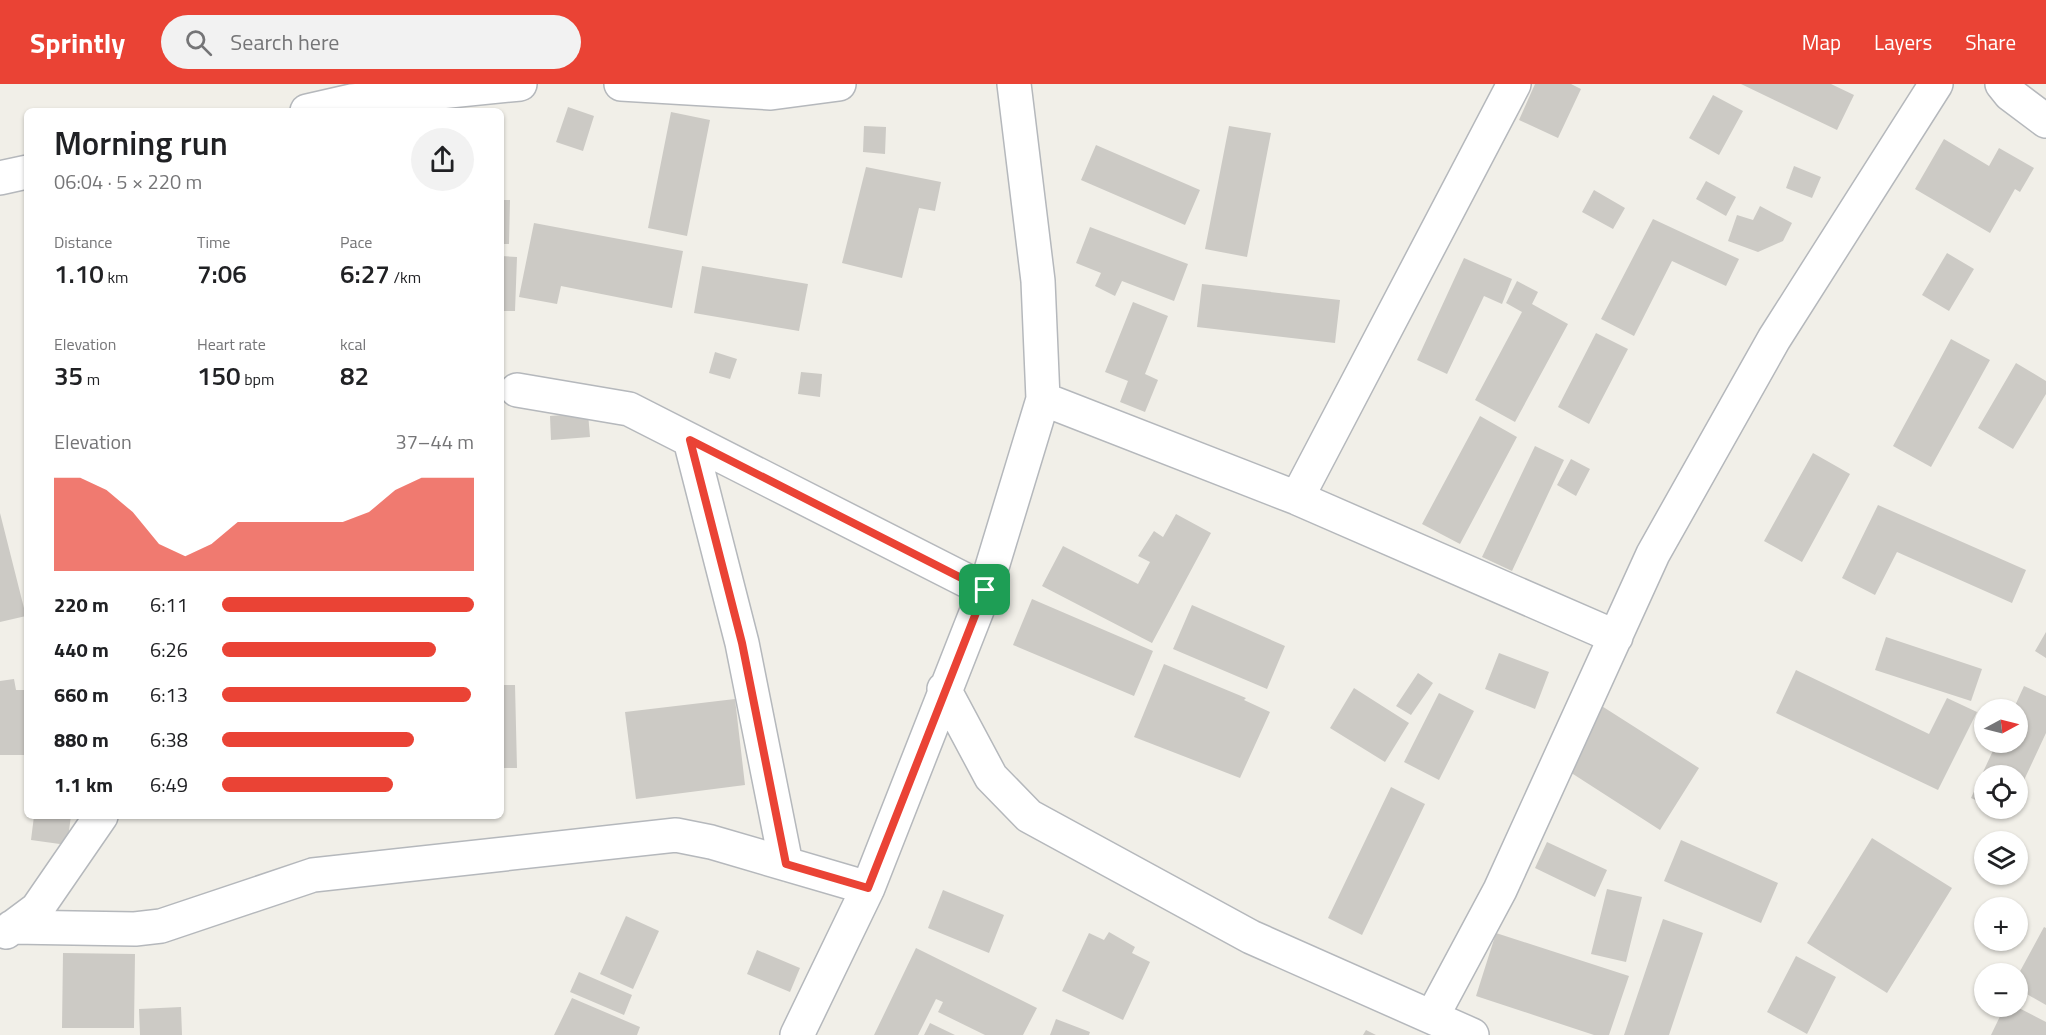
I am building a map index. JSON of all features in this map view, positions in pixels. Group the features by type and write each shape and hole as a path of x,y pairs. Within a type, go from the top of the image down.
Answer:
{"street":[{"path":"320,108 351,101 520,84"},
{"path":"621,84 771,93 839,84"},
{"path":"797,1035 868,888 944,689 985,590 1043,399 1038,281 1014,84"},
{"path":"1297,498 1514,84"},
{"path":"1432,1017 1500,890 1653,554 1774,339 1936,84"},
{"path":"2002,84 2010,94 2046,122"},
{"path":"0,178 24,173"},
{"path":"517,390 629,409 985,590"},
{"path":"1043,399 1297,498 1616,637"},
{"path":"690,440 742,643 786,864"},
{"path":"944,689 991,777 1029,816 1251,937 1472,1035"},
{"path":"6,932 37,909 99,819"},
{"path":"6,932 135,929 161,926 313,875 676,836 711,842 868,888"}],"building":[{"path":"1535,84 1571,84 1581,89 1558,138 1519,120"},
{"path":"1741,84 1831,84 1854,95 1837,130"},
{"path":"1713,95 1743,111 1719,155 1689,138"},
{"path":"568,107 594,116 583,151 556,142"},
{"path":"671,112 710,120 687,236 648,228"},
{"path":"864,126 886,127 885,154 863,152"},
{"path":"1229,126 1271,133 1247,257 1205,249"},
{"path":"1944,139 1989,166 1999,148 2034,168 2020,192 2015,189 1990,233 1915,189"},
{"path":"1096,145 1200,190 1185,225 1081,180"},
{"path":"1794,166 1821,177 1812,198 1786,188"},
{"path":"866,167 941,182 935,211 919,208 902,278 842,263"},
{"path":"1706,181 1736,197 1726,216 1696,199"},
{"path":"1594,190 1625,208 1613,229 1582,212"},
{"path":"504,200 510,200 509,244 504,244"},
{"path":"1760,206 1792,223 1783,241 1758,252 1728,241 1737,215 1753,220"},
{"path":"1653,219 1739,259 1726,286 1672,261 1634,336 1601,319"},
{"path":"534,223 683,251 672,308 561,286 557,304 519,297"},
{"path":"1090,227 1188,264 1174,301 1122,281 1115,296 1095,286 1101,273 1076,263"},
{"path":"1947,253 1974,269 1949,311 1922,295"},
{"path":"504,256 517,257 515,311 504,311"},
{"path":"1464,258 1512,279 1502,304 1484,296 1447,374 1417,360"},
{"path":"702,266 808,284 799,331 694,313"},
{"path":"1517,281 1538,292 1532,304 1568,324 1515,422 1475,400 1522,312 1506,303"},
{"path":"1202,284 1340,300 1335,343 1197,327"},
{"path":"1133,302 1168,316 1145,374 1158,380 1145,412 1120,402 1128,381 1105,372"},
{"path":"1596,333 1628,349 1589,424 1558,407"},
{"path":"1951,339 1990,360 1931,467 1893,446"},
{"path":"715,352 737,359 730,379 709,373"},
{"path":"2016,363 2046,381 2046,394 2013,449 1978,428"},
{"path":"801,372 822,374 820,397 798,394"},
{"path":"588,413 590,437 551,440 550,416"},
{"path":"1480,416 1517,437 1460,544 1422,524"},
{"path":"1535,446 1564,460 1512,571 1482,557"},
{"path":"1813,453 1850,474 1802,562 1764,541"},
{"path":"1571,459 1590,469 1576,496 1557,485"},
{"path":"1878,505 2026,570 2012,603 1897,552 1875,595 1842,578"},
{"path":"0,513 24,608 24,616 0,622"},
{"path":"1176,514 1211,533 1152,643 1042,586 1063,546 1138,584 1150,562 1138,556 1154,531 1163,537"},
{"path":"1032,599 1153,651 1134,696 1013,645"},
{"path":"1192,605 1285,646 1267,689 1173,649"},
{"path":"2046,632 2046,658 2035,651"},
{"path":"1886,637 1982,669 1971,701 1875,670"},
{"path":"1499,653 1549,672 1535,709 1485,689"},
{"path":"1164,664 1246,698 1244,700 1270,712 1240,778 1134,737"},
{"path":"1796,670 1929,734 1947,698 1974,711 1974,718 1938,790 1776,713"},
{"path":"1418,673 1433,683 1411,715 1396,706"},
{"path":"14,679 16,690 24,690 24,755 0,755 0,681"},
{"path":"504,685 515,685 517,768 504,768"},
{"path":"2024,686 2046,696 2046,733 2028,772 2028,765 1986,765 1992,753 2028,753 2028,699 2018,699"},
{"path":"1354,688 1409,723 1385,762 1330,728"},
{"path":"1439,693 1474,711 1439,780 1404,762"},
{"path":"735,699 745,785 636,799 625,712"},
{"path":"1597,703 1699,768 1660,830 1559,765"},
{"path":"1391,787 1425,804 1362,935 1328,918"},
{"path":"34,819 71,819 67,845 31,840"},
{"path":"1872,838 1952,888 1887,993 1807,943"},
{"path":"1681,840 1778,883 1761,923 1664,881"},
{"path":"1547,842 1607,870 1595,897 1535,868"},
{"path":"1607,889 1642,897 1626,962 1591,954"},
{"path":"943,890 1004,915 989,953 928,928"},
{"path":"626,916 659,931 633,989 600,974"},
{"path":"1663,919 1703,933 1669,1035 1624,1035"},
{"path":"2044,927 2046,928 2046,1005 2028,995 2028,963 2024,963"},
{"path":"1109,932 1135,947 1132,953 1150,962 1123,1020 1062,991 1089,933 1104,940"},
{"path":"1496,933 1629,976 1609,1035 1594,1035 1476,996"},
{"path":"916,948 1037,1008 1023,1035 985,1035 938,1012 943,1002 936,999 918,1035 874,1035"},
{"path":"757,950 800,968 790,992 747,974"},
{"path":"63,953 135,954 134,1028 62,1028"},
{"path":"1796,956 1836,977 1807,1034 1767,1012"},
{"path":"579,972 632,995 624,1015 570,992"},
{"path":"572,998 640,1027 637,1035 554,1035"},
{"path":"181,1007 182,1035 140,1035 139,1009"},
{"path":"2028,1013 2046,1022 2046,1035 1991,1035 2000,1017 2028,1017"},
{"path":"1056,1019 1090,1032 1089,1035 1050,1035"},
{"path":"930,1023 955,1035 924,1035"},
{"path":"1366,1030 1376,1035 1363,1035"}],"route":[{"path":"690,440 985,590 944,689 868,888 786,864 742,643 690,440"}]}
